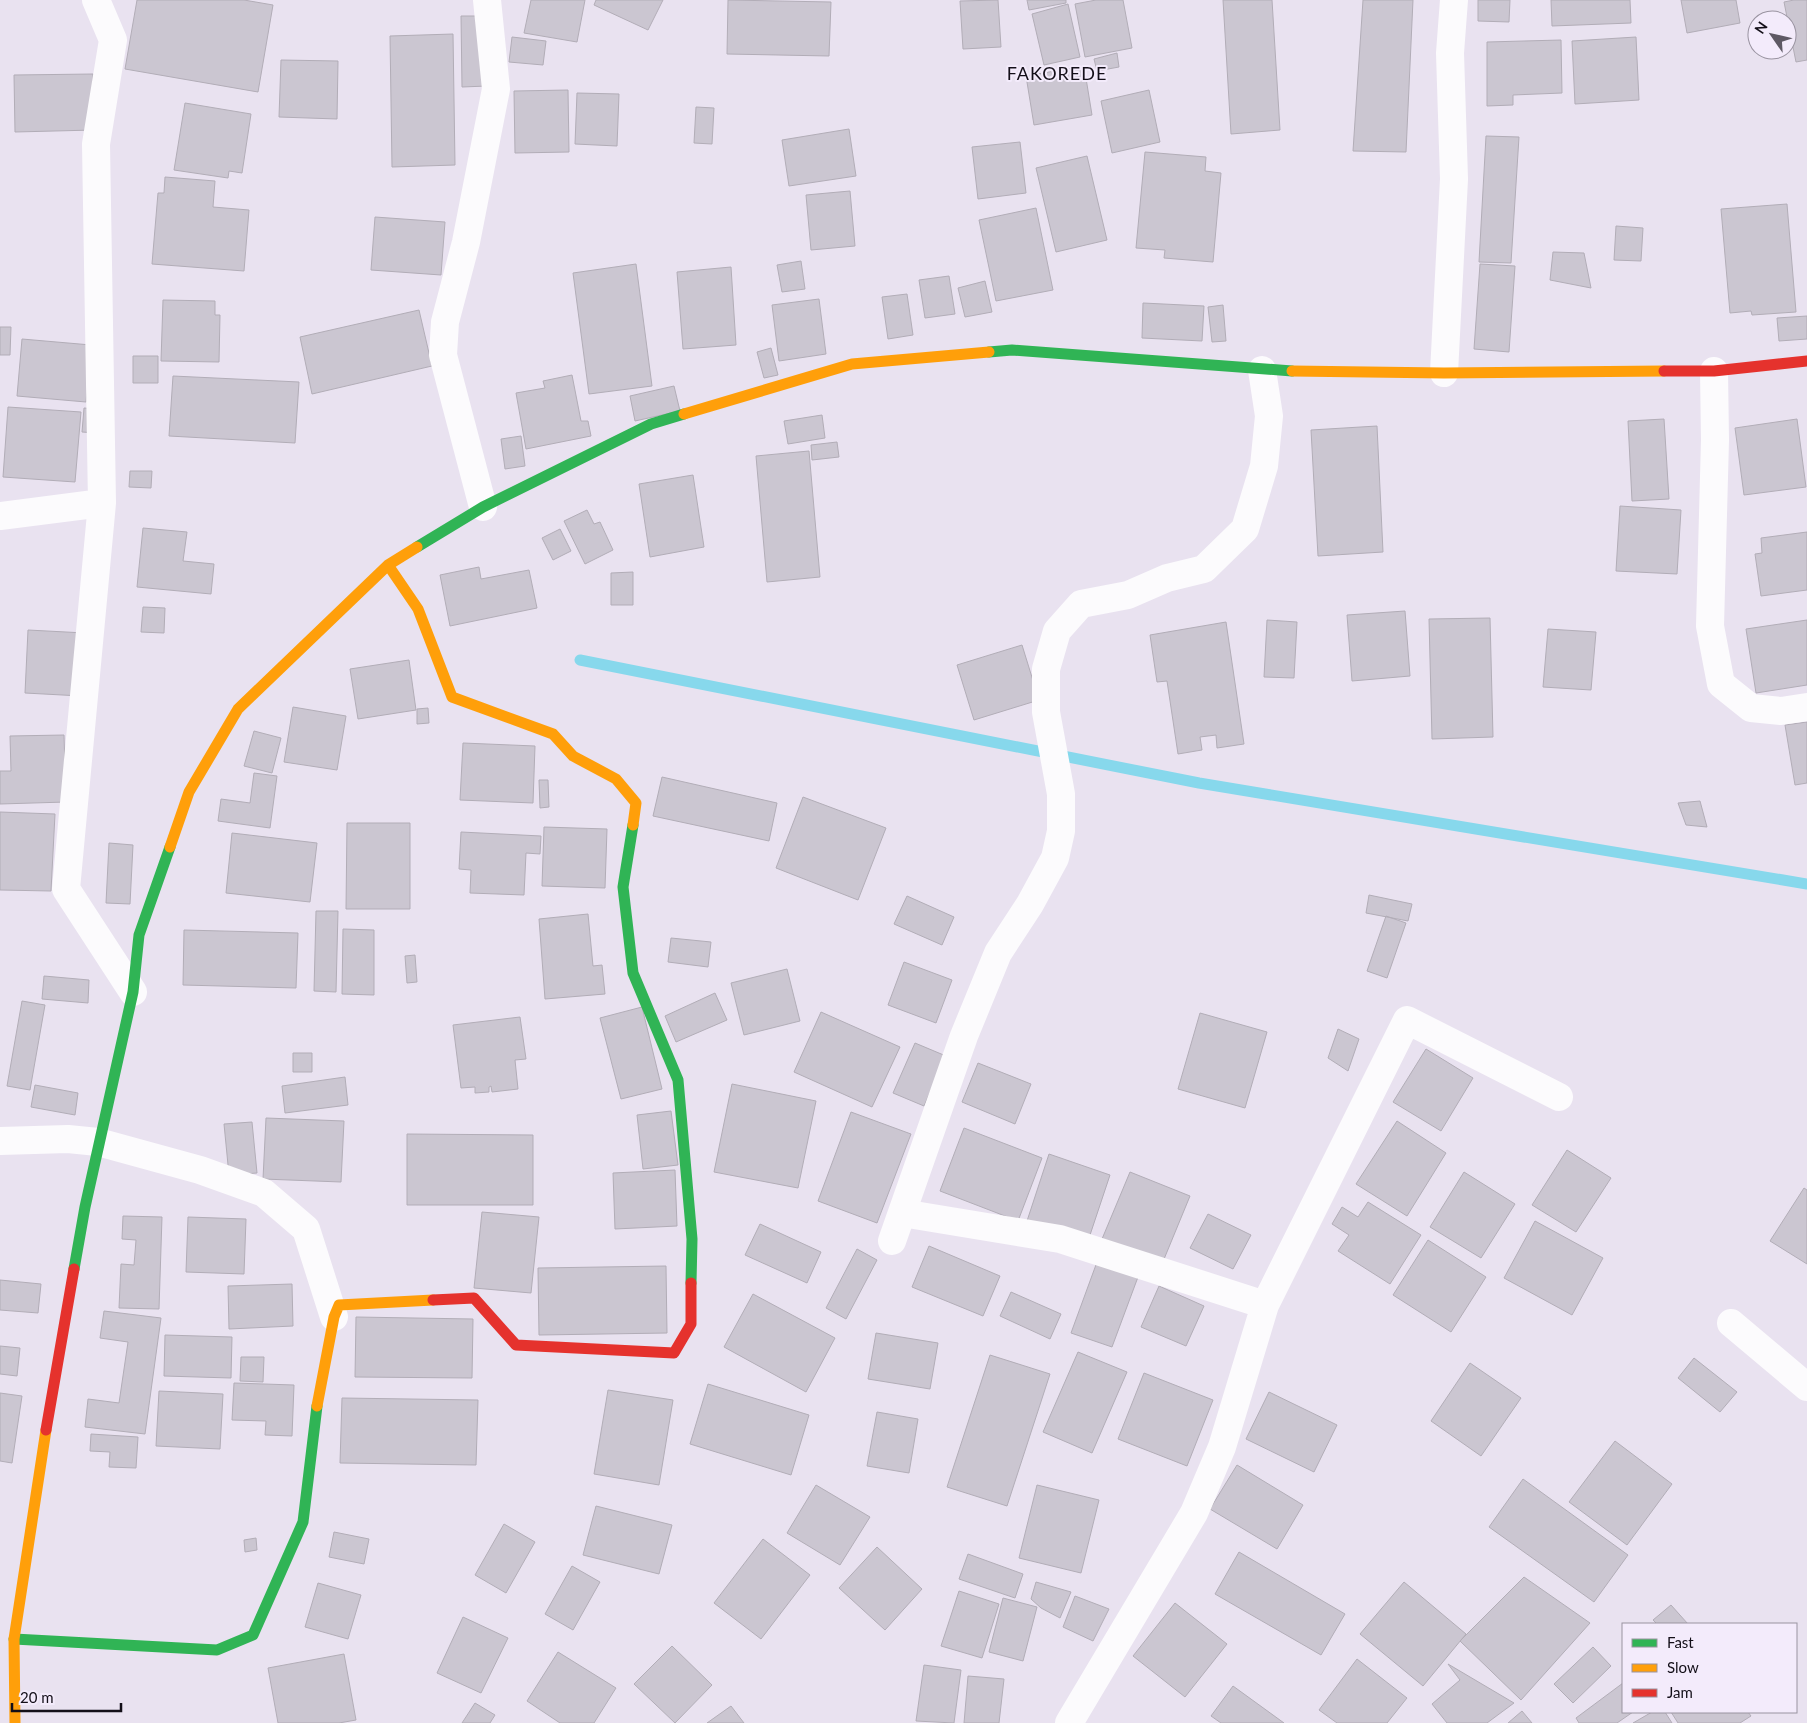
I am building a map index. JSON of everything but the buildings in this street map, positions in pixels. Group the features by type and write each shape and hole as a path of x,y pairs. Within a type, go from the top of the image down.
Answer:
{"street":[{"path":"96,0 114,40 96,144 102,503 66,889 133,992"},
{"path":"483,507 443,355 445,322 466,242 496,89 487,0"},
{"path":"1444,373 1454,179 1450,53 1454,0"},
{"path":"15,1723 14,1639 51,1395 98,1142 133,992 139,935 189,792 228,726 245,702 388,565 483,507 651,424 852,364 1012,350 1262,370 1444,373 1714,371 1807,361"},
{"path":"892,1241 964,1036 998,953 1030,904 1055,858 1061,832 1061,794 1046,712 1046,668 1057,631 1081,604 1128,595 1167,578 1204,569 1245,529 1264,466 1269,416 1262,370"},
{"path":"1714,371 1715,440 1710,626 1721,684 1751,708 1781,711 1807,707"},
{"path":"0,516 102,503"},
{"path":"14,1639 217,1650 253,1635 303,1522 313,1427 334,1317 339,1305 474,1298 516,1345 631,1352 674,1353 691,1324 692,1239 678,1080 633,973 622,887 636,803 616,779 573,756 553,734 452,698 418,609 388,565"},
{"path":"1070,1723 1194,1513 1222,1447 1265,1305 1408,1020 1559,1097"},
{"path":"0,1141 68,1139 98,1142 200,1170 264,1193 306,1229 334,1317"},
{"path":"902,1213 1060,1239 1265,1305"},
{"path":"1731,1323 1807,1388"}],"waterway":[{"path":"580,660 1199,783 1807,884"}],"traffic: fast":[{"path":"989,352 1012,350 1292,371"},
{"path":"417,547 483,507 651,424 684,414"},
{"path":"633,825 623,887 633,973 678,1080 692,1239 691,1283"},
{"path":"74,1269 85,1207 133,992 139,935 170,847"},
{"path":"14,1639 217,1650 253,1635 303,1522 317,1406"}],"traffic: slow":[{"path":"684,414 852,364 989,352"},
{"path":"1292,371 1444,373 1664,371"},
{"path":"170,847 189,792 238,709 388,565 417,547"},
{"path":"388,565 418,609 452,697 553,734 573,756 616,779 636,803 633,825"},
{"path":"317,1406 334,1317 339,1305 433,1300"},
{"path":"15,1723 14,1639 46,1430"}],"traffic: jam":[{"path":"1664,371 1714,371 1807,361"},
{"path":"46,1430 74,1269"},
{"path":"433,1300 474,1298 516,1345 674,1353 691,1324 691,1283"}],"district":[{"name":"FAKOREDE","path":"1057,74"}]}
